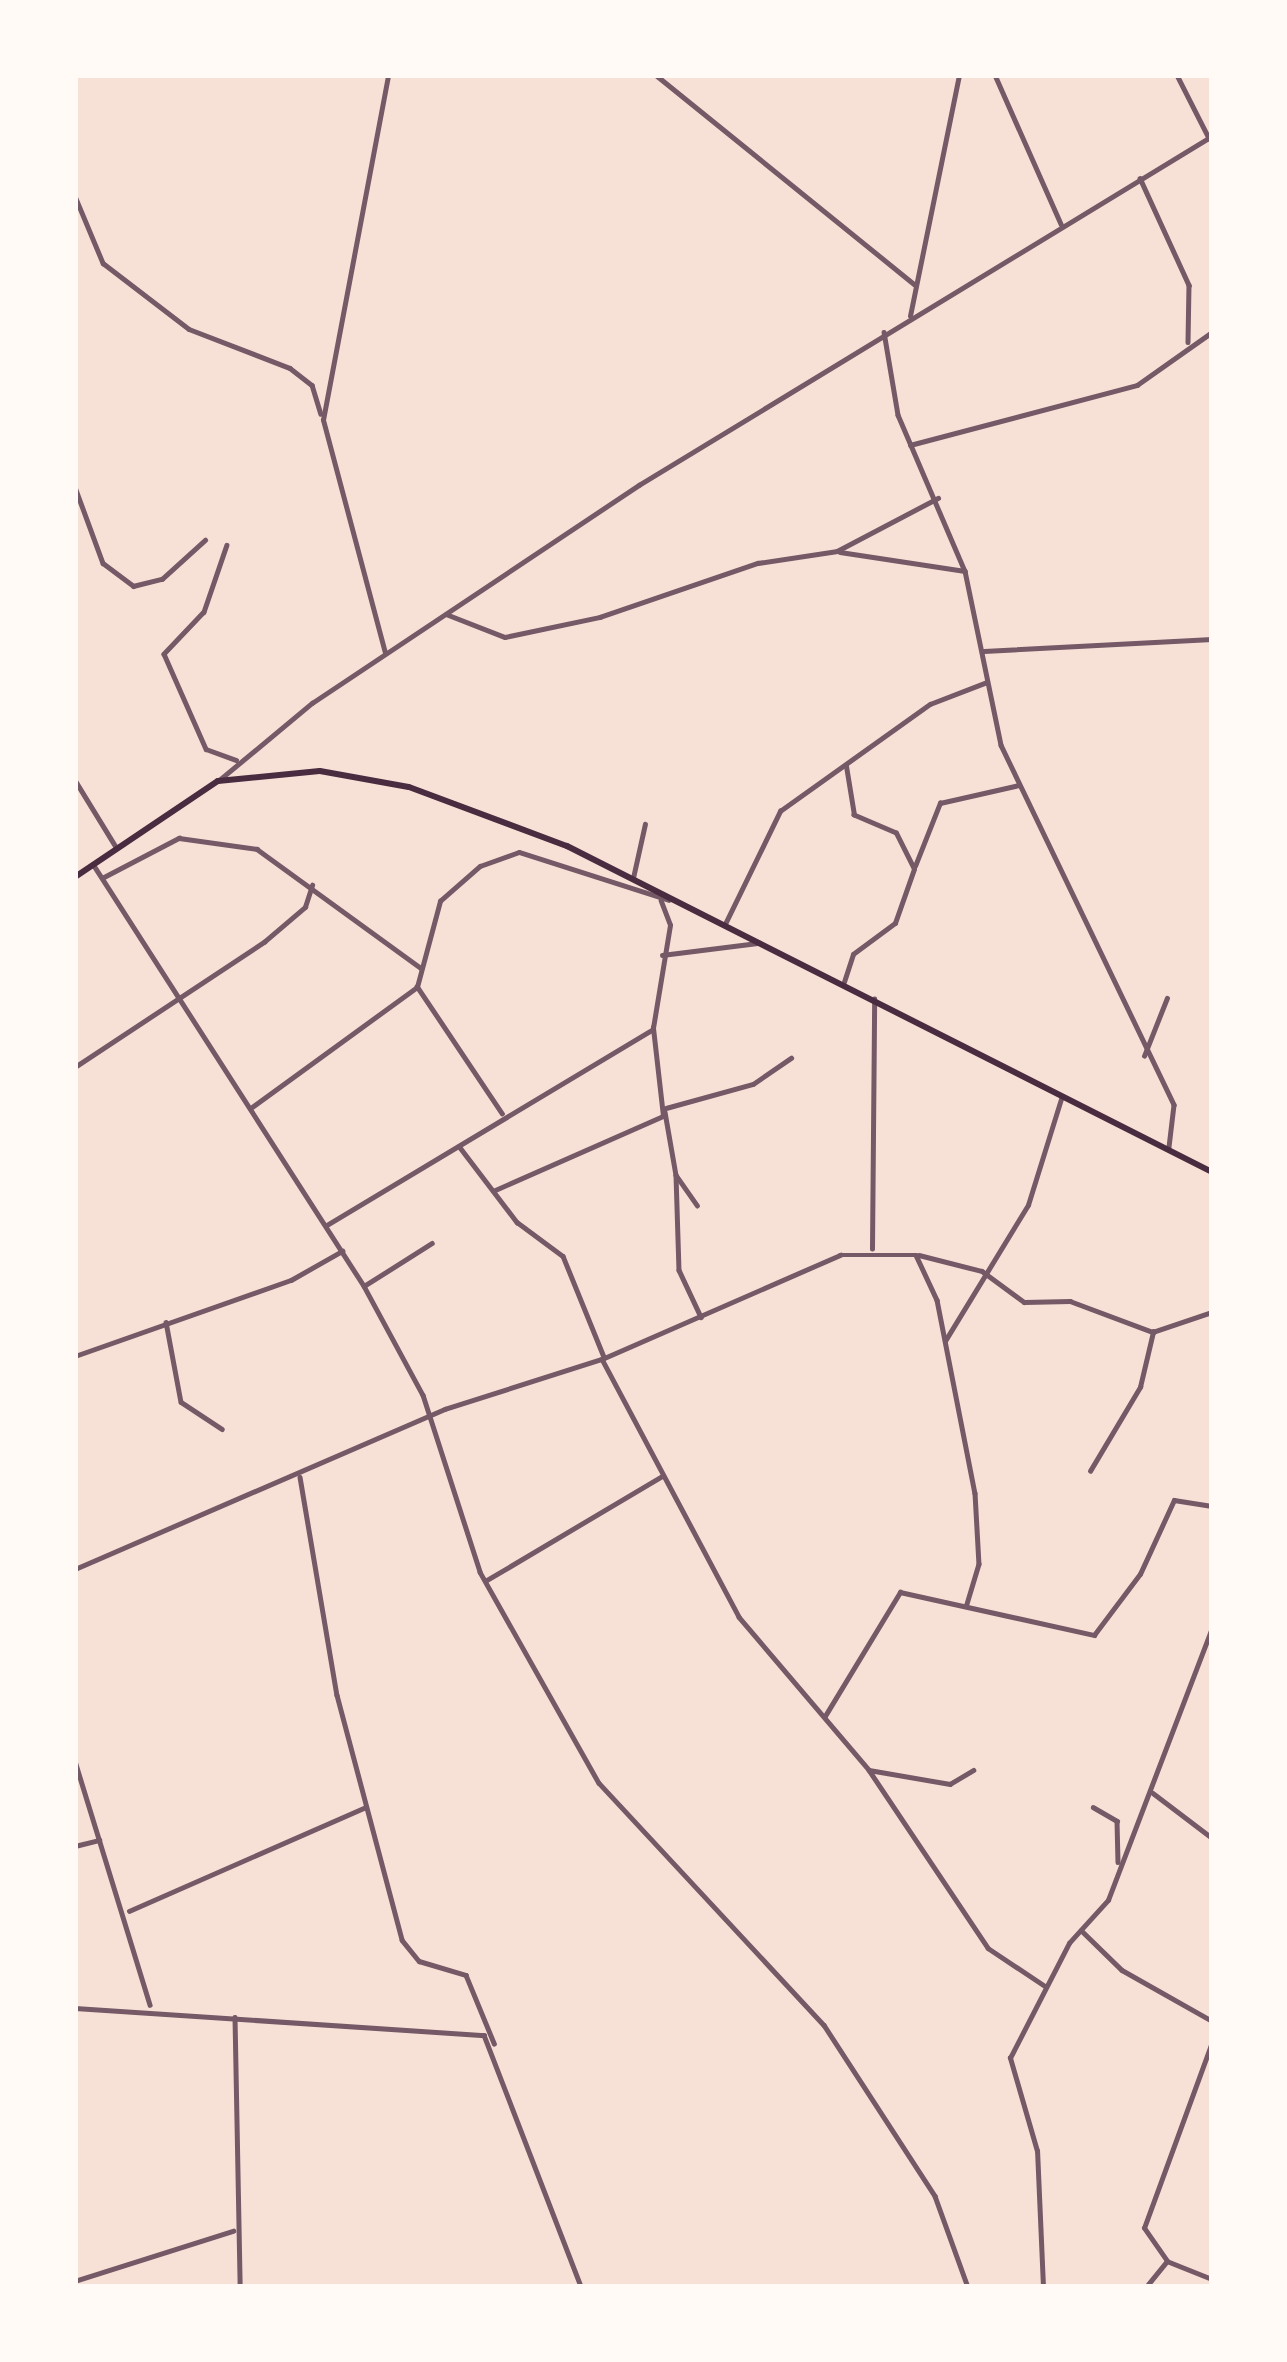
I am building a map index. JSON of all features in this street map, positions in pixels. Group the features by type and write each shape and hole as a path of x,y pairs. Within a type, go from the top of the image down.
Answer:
{"main road":[{"path":"75,878 218,781 320,771 395,784 633,878 1212,1172"}],"street":[{"path":"322,419 388,75"},
{"path":"656,75 914,284"},
{"path":"910,317 958,75"},
{"path":"995,75 1061,224"},
{"path":"218,781 236,760 385,653 884,332 1210,138 1177,75"},
{"path":"1140,178 1189,285 1188,344"},
{"path":"75,196 103,263 189,328 290,368 312,385 385,653"},
{"path":"884,332 910,445 938,498 964,571 988,681 1019,785 1064,862 1144,1056 1178,1114 1169,1148"},
{"path":"910,445 1137,385 1188,344 1212,332"},
{"path":"75,487 103,563 133,586 162,579 206,540"},
{"path":"837,551 938,498"},
{"path":"227,545 204,612 164,654 206,749 236,760"},
{"path":"446,614 512,636 698,591 758,562 837,551 964,571"},
{"path":"984,651 1212,639"},
{"path":"724,924 780,811 930,704 988,681"},
{"path":"845,766 854,815 896,833 914,869"},
{"path":"75,781 116,847"},
{"path":"844,982 853,954 895,923 940,803 1019,785"},
{"path":"633,878 645,824"},
{"path":"101,878 197,836 256,849 421,968"},
{"path":"249,1108 417,987 440,902 498,857 534,854 660,900 678,901"},
{"path":"93,864 364,1286 430,1416 485,1581 599,1783 824,2025 935,2196 968,2287"},
{"path":"75,1067 286,924 312,885"},
{"path":"660,900 670,925 653,1028 676,1175 679,1270 700,1317"},
{"path":"662,955 691,944 735,954 761,941"},
{"path":"417,987 502,1102 502,1114"},
{"path":"1144,1056 1167,998"},
{"path":"872,1249 874,999"},
{"path":"328,1225 460,1146 502,1114 653,1028"},
{"path":"494,1191 665,1110 753,1084 791,1058"},
{"path":"945,1341 1037,1184 1061,1099"},
{"path":"502,1102 516,1106"},
{"path":"460,1146 494,1191 563,1256 603,1358 710,1575 869,1770 988,1948 1045,1986"},
{"path":"676,1175 697,1205"},
{"path":"364,1286 432,1243"},
{"path":"75,1569 300,1477 430,1416 603,1358 872,1249 982,1271 1024,1302 1070,1301 1153,1332 1212,1312"},
{"path":"75,1356 343,1250"},
{"path":"916,1256 945,1341 975,1492 979,1564 967,1604"},
{"path":"166,1322 182,1402 222,1430"},
{"path":"1090,1471 1139,1388 1153,1332"},
{"path":"485,1581 662,1476"},
{"path":"300,1477 364,1808 402,1940 419,1961 466,1975 494,2043 528,2166 581,2287"},
{"path":"825,1716 900,1592 1094,1635 1141,1574 1174,1500 1212,1506"},
{"path":"1043,2287 1042,2189 1010,2058 1045,1986 1118,1868 1153,1793 1212,1628"},
{"path":"75,1761 129,1911 150,2005"},
{"path":"869,1770 950,1784 973,1770"},
{"path":"1153,1793 1212,1838"},
{"path":"1093,1807 1117,1821 1118,1868"},
{"path":"129,1911 364,1808"},
{"path":"75,1846 101,1840"},
{"path":"1081,1930 1122,1970 1212,2021"},
{"path":"75,2008 150,2005 345,2031 428,2024 494,2043"},
{"path":"235,2017 235,2230 240,2287"},
{"path":"1212,2042 1144,2228 1167,2261 1212,2279"},
{"path":"75,2281 235,2230"},
{"path":"1146,2287 1167,2261"}]}
